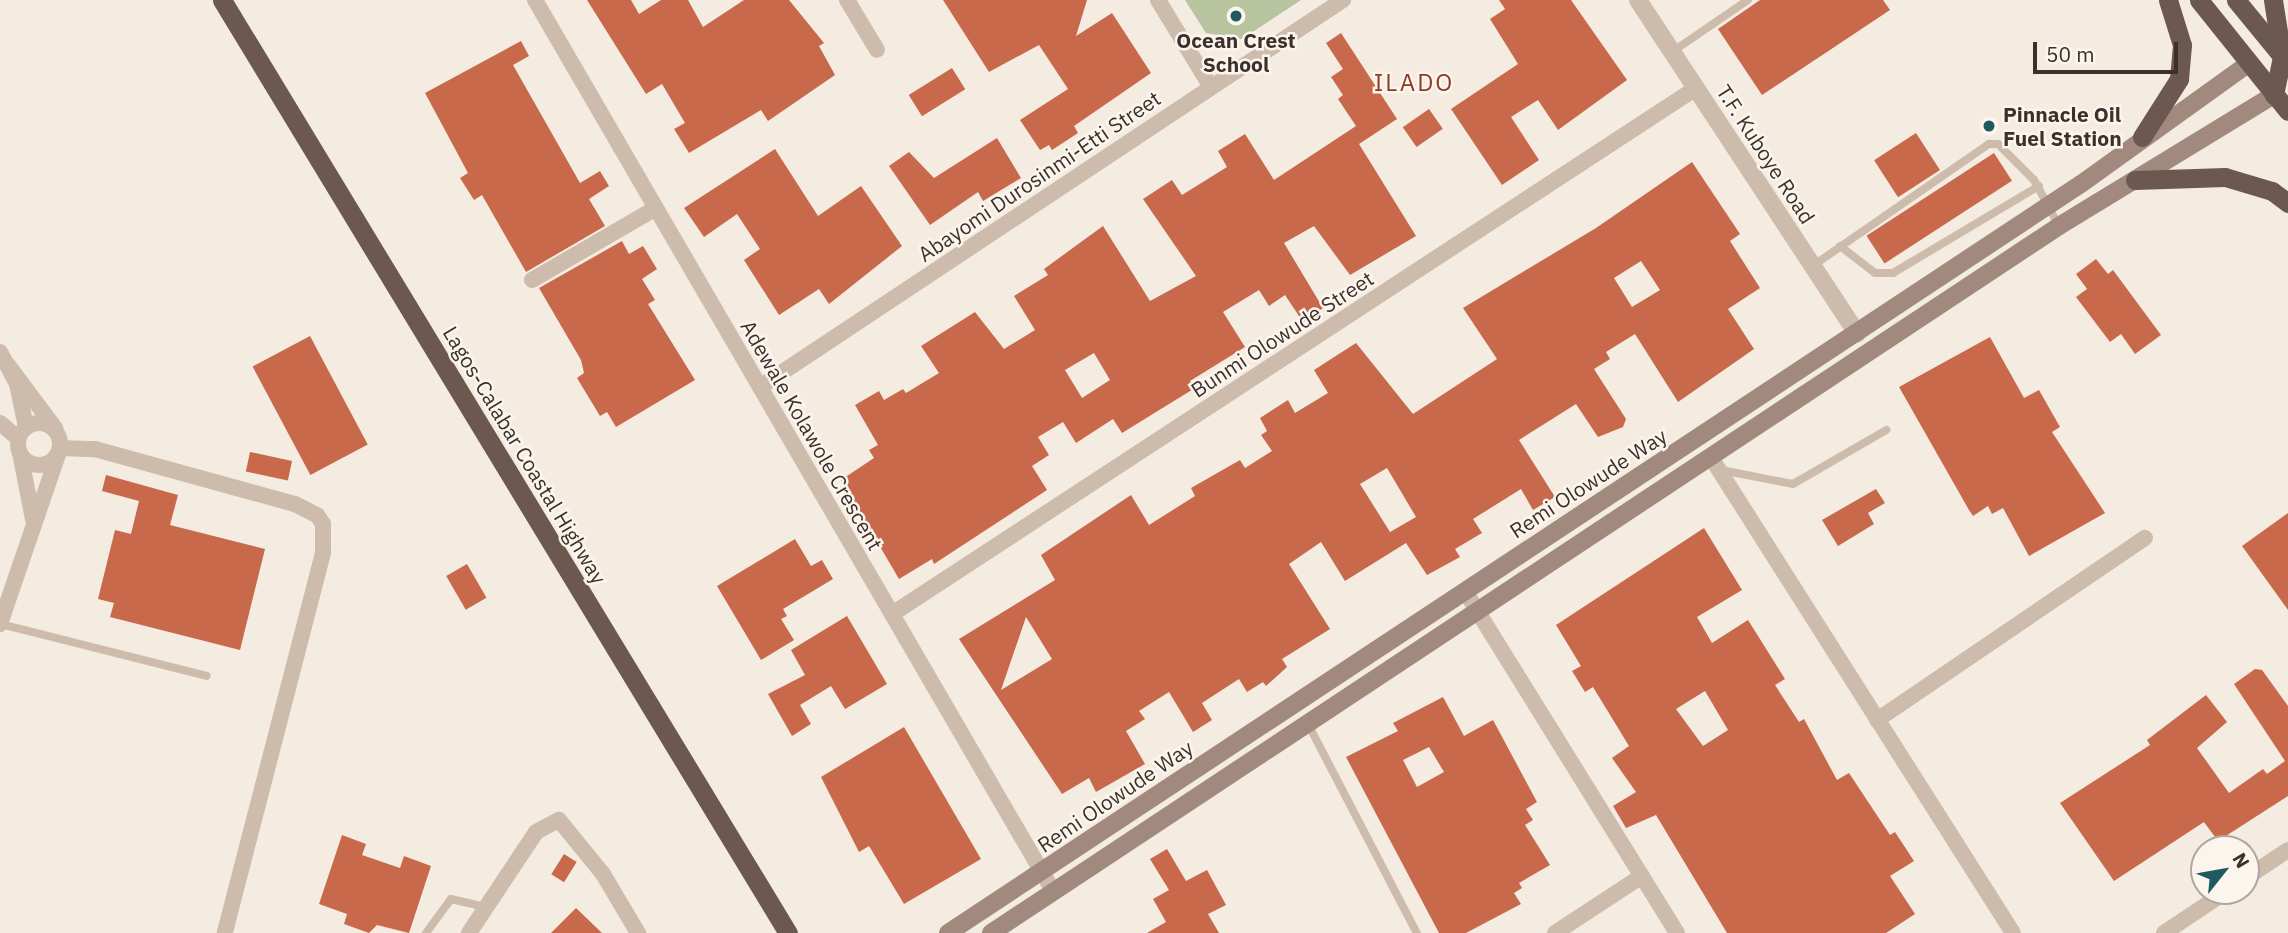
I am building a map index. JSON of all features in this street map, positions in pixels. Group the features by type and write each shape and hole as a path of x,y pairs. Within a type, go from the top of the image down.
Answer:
{"highway":[{"name":"Lagos-Calabar Coastal Highway","path":"222,0 788,933"},
{"path":"2142,137 2179,79 2182,45 2168,0"},
{"path":"2199,0 2288,111"},
{"path":"2236,0 2286,59"},
{"path":"2273,0 2286,59 2274,95"},
{"path":"2248,64 2286,59"},
{"path":"2135,180 2225,177 2272,191 2288,203"}],"main road":[{"name":"Remi Olowude Way","path":"948,933 2049,204 2248,64"},
{"path":"991,933 1478,612 1715,464 2059,226 2274,95"}],"street":[{"name":"Adewale Kolawole Crescent","path":"535,0 1053,891"},
{"path":"847,0 877,50"},
{"path":"1158,0 1211,87"},
{"name":"Abayomi Durosinmi-Etti Street","path":"760,387 1343,0"},
{"name":"T.F. Kuboye Road","path":"1638,0 1857,332"},
{"name":"Bunmi Olowude Street","path":"892,614 1696,88"},
{"path":"532,279 656,208"},
{"path":"4,358 21,439 33,521"},
{"path":"4,358 59,445"},
{"path":"21,439 40,422 59,445 95,449 295,504 317,515 323,524 323,552 225,933"},
{"path":"0,423 21,439 36,465 59,445"},
{"path":"0,624 59,445"},
{"path":"1715,464 2013,933"},
{"path":"1877,720 2146,538"},
{"path":"1465,591 1677,933"},
{"path":"469,933 536,832 559,820 603,874 638,933"},
{"path":"2260,869 2288,850"},
{"path":"1555,933 1642,876"},
{"path":"2164,933 2206,905"}],"lane":[{"path":"1672,52 1748,0"},
{"path":"1813,265 1989,144 1998,144 2039,186 2059,226"},
{"path":"1840,246 1875,273 1893,273 2039,186"},
{"path":"1715,464 1793,484 1886,430"},
{"path":"0,624 206,676"},
{"path":"1308,724 1417,933"},
{"path":"426,933 451,899 486,907"}],"green space":[{"name":"Ocean Crest School","path":"1185,0 1301,0 1242,39 1206,33"}],"building":[{"path":"587,0 631,0 639,14 661,0 688,0 703,27 744,0 789,0 824,43 819,46 835,75 768,121 761,110 689,153 674,129 685,123 662,84 646,94"},
{"path":"943,0 1087,0 1076,36 1112,13 1151,73 1074,126 1078,133 1052,150 1049,145 1040,150 1020,120 1068,89 1039,45 989,72"},
{"path":"1499,0 1571,0 1627,80 1558,130 1538,100 1511,117 1539,160 1502,185 1451,109 1518,64 1490,19 1505,9"},
{"path":"1760,0 1883,0 1890,10 1762,95 1718,29"},
{"path":"1341,33 1397,119 1359,144 1416,236 1350,275 1314,226 1284,243 1323,308 1303,322 1285,295 1269,306 1259,290 1223,312 1245,347 1190,381 1195,388 1122,433 1113,419 1076,443 1063,422 1038,437 1049,455 1032,466 1047,490 934,564 932,559 899,579 841,480 874,458 869,450 878,445 855,405 879,391 884,400 903,389 906,393 939,373 921,346 975,312 1004,349 1035,330 1014,296 1048,275 1044,269 1103,226 1150,301 1196,276 1143,199 1172,180 1182,195 1227,167 1218,151 1245,134 1274,180 1356,126 1338,99 1343,95 1331,77 1343,69 1326,43","holes":["1094,353 1110,380 1082,398 1065,370"]},
{"path":"521,41 529,56 513,65 580,183 600,171 609,186 589,199 605,226 526,272 482,195 474,200 460,178 468,173 425,93"},
{"path":"952,68 965,89 922,116 909,95"},
{"path":"1429,109 1443,129 1417,147 1403,127"},
{"path":"1916,133 1940,170 1898,197 1874,160"},
{"path":"997,138 1021,178 983,201 978,192 930,225 889,166 909,152 934,178"},
{"path":"775,149 818,216 861,186 902,246 829,304 819,289 779,315 744,260 760,249 737,214 704,237 684,208"},
{"path":"1994,153 2012,181 1884,263 1867,236"},
{"path":"1692,162 1740,234 1730,241 1760,288 1728,309 1754,349 1678,402 1635,334 1606,352 1610,359 1594,369 1626,419 1623,427 1598,437 1576,404 1519,440 1555,497 1533,510 1521,489 1473,519 1482,533 1455,549 1460,557 1427,575 1406,543 1345,581 1321,542 1289,564 1330,629 1282,659 1287,667 1266,686 1263,682 1247,692 1239,679 1202,703 1212,720 1193,732 1169,692 1139,711 1145,719 1126,731 1145,764 1096,792 1089,778 1062,794 959,639 1055,580 1041,555 1131,495 1149,525 1195,496 1191,488 1240,460 1245,468 1272,451 1261,435 1267,431 1260,418 1288,400 1295,413 1328,393 1314,370 1356,343 1413,414 1497,359 1463,308 1596,228","holes":["1641,261 1660,290 1632,307 1614,278","1387,468 1416,517 1390,532 1360,484","1026,617 1052,659 1001,690"]},
{"path":"622,241 629,254 643,246 657,269 642,279 655,300 648,304 695,380 616,427 607,412 600,416 577,378 584,373 581,360 539,288"},
{"path":"2096,259 2108,274 2113,270 2161,335 2135,354 2121,334 2110,342 2076,297 2087,289 2076,274"},
{"path":"310,336 368,445 310,475 253,367"},
{"path":"1990,337 2024,398 2039,390 2060,427 2052,432 2105,513 2029,556 2003,508 1992,514 1988,506 1973,516 1899,387"},
{"path":"250,452 292,461 288,481 246,472"},
{"path":"106,475 178,495 170,525 265,549 240,650 110,617 114,603 98,599 115,530 131,534 139,501 102,491"},
{"path":"1876,489 1885,503 1868,513 1874,524 1838,546 1822,520"},
{"path":"2288,513 2288,610 2242,546"},
{"path":"1704,528 1742,590 1697,617 1712,643 1748,620 1785,679 1775,685 1799,722 1804,719 1837,780 1849,773 1890,835 1895,832 1914,861 1890,876 1915,914 1886,933 1727,933 1656,815 1626,828 1613,806 1636,792 1612,758 1629,746 1593,687 1585,692 1572,671 1581,666 1556,625","holes":["1705,691 1728,730 1703,746 1676,709"]},
{"path":"795,539 811,566 822,560 833,579 783,609 787,616 781,619 794,640 761,660 717,586"},
{"path":"467,564 486,598 466,610 446,576"},
{"path":"847,616 887,684 845,709 831,686 800,705 811,724 792,736 768,694 805,675 791,650"},
{"path":"2255,669 2262,670 2288,706 2288,796 2227,835 2214,835 2204,822 2114,881 2060,803 2150,745 2147,740 2206,695 2227,722 2197,748 2229,793 2263,769 2267,774 2285,761 2234,684"},
{"path":"1443,697 1464,736 1493,720 1537,802 1526,809 1533,820 1525,825 1550,865 1519,883 1522,888 1514,893 1521,904 1466,933 1439,933 1346,757 1398,731 1393,723","holes":["1429,747 1444,772 1417,787 1403,760"]},
{"path":"904,727 981,859 904,904 869,846 859,852 821,777"},
{"path":"342,835 366,844 362,855 400,868 404,856 431,866 409,933 377,925 369,933 344,924 347,914 319,904"},
{"path":"1167,849 1186,881 1207,870 1226,905 1208,914 1219,933 1147,933 1166,922 1153,899 1169,890 1150,859"},
{"path":"564,854 577,862 564,882 551,874"},
{"path":"576,908 602,933 551,933"}],"place":[{"name":"Ocean Crest School","path":"1236,16"},
{"name":"Pinnacle Oil Fuel Station","path":"1989,126"}],"district":[{"name":"ILADO","path":"1414,83"}]}
